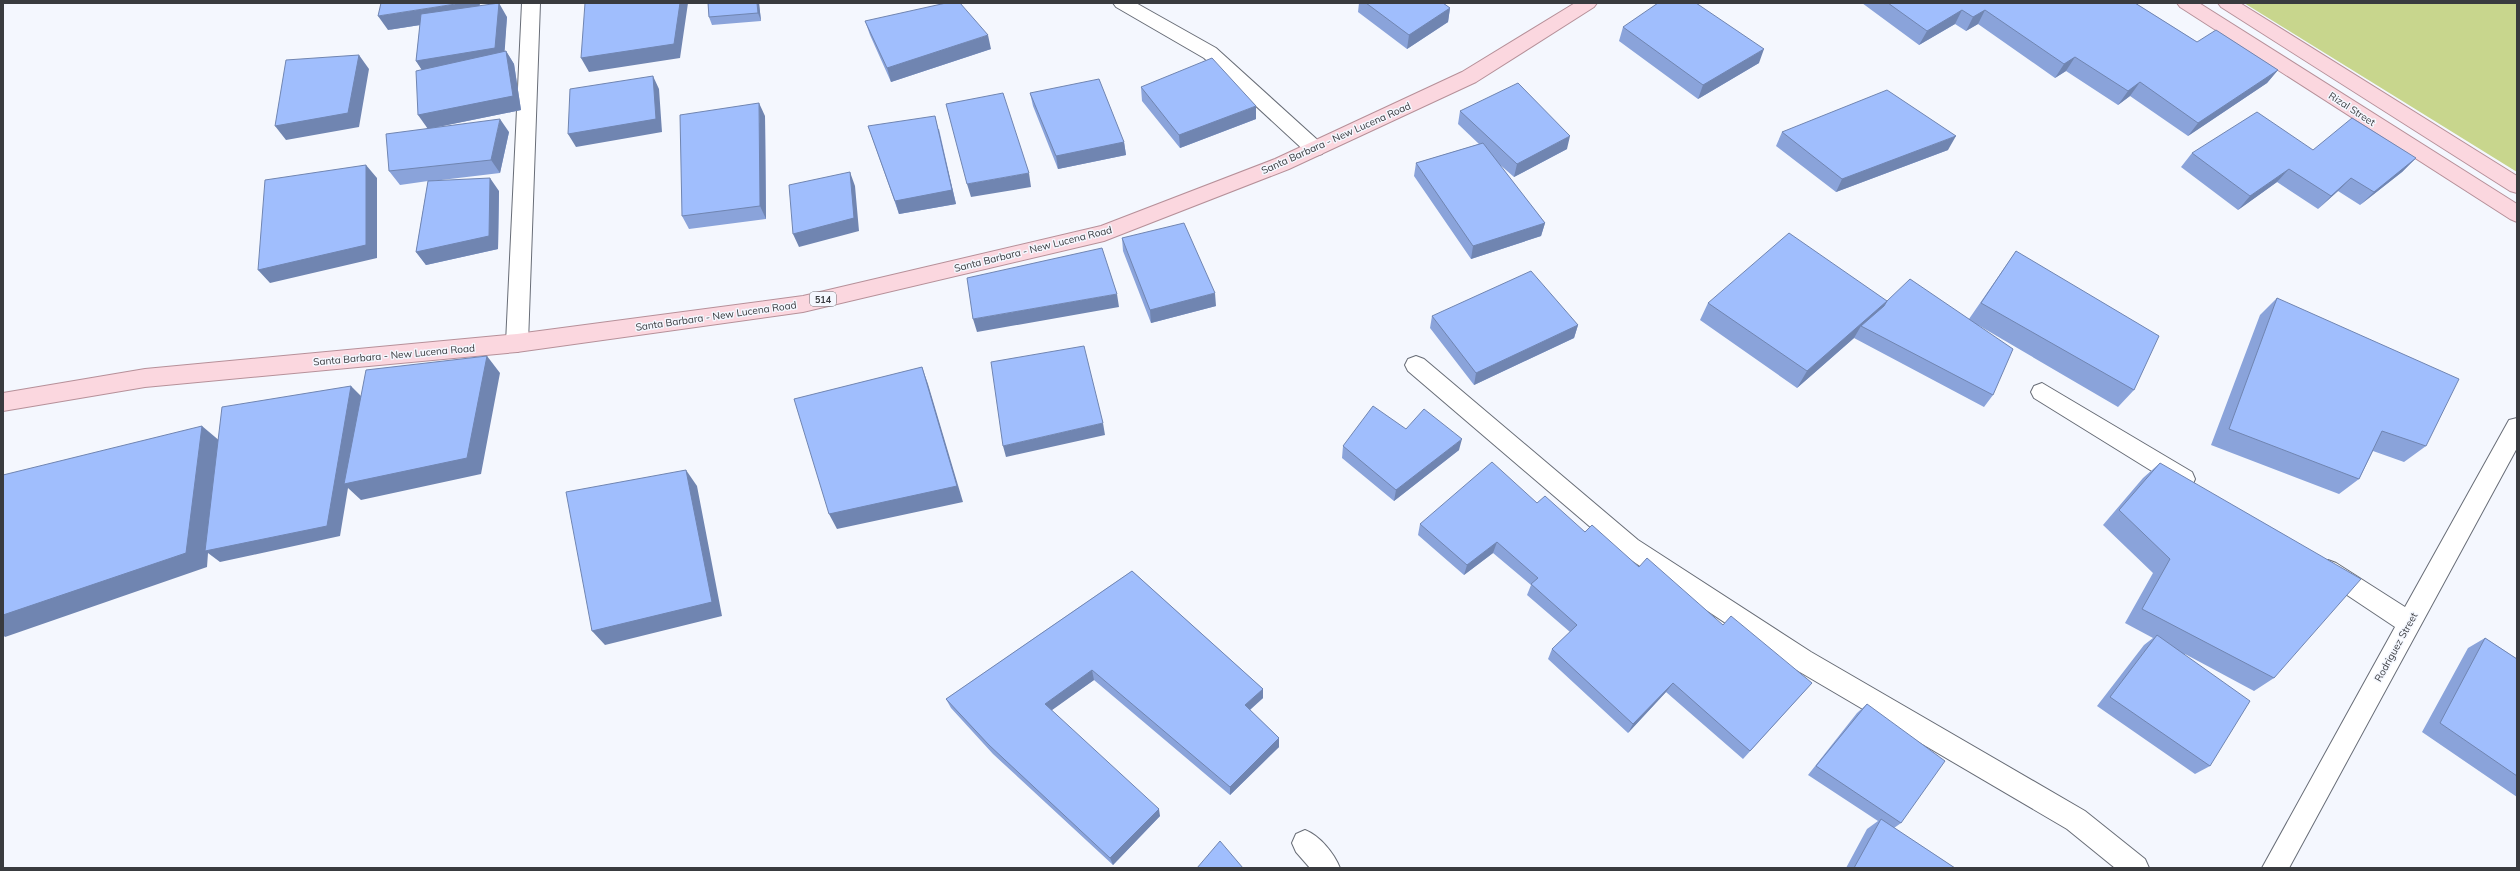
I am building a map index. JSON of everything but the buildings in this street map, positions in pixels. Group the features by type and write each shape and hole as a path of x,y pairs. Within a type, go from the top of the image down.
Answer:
{"main road":[{"name":"Santa Barbara - New Lucena Road","path":"3,402 145,378 517,343 803,304 1104,233 1315,149 1468,77 1588,3"},
{"name":"Rizal Street","path":"2186,3 2517,214"},
{"path":"2227,3 2517,186"}],"street":[{"path":"517,343 531,3"},
{"path":"1122,3 1210,54 1315,149"},
{"path":"1416,365 1630,547 1802,660 2076,820 2136,868"},
{"path":"2042,392 2199,488"},
{"name":"Rodriguez Street","path":"2275,868 2517,427"},
{"path":"2314,561 2409,623"},
{"path":"1305,843 1327,868"}],"green space":[{"path":"2244,3 2517,3 2517,172"}]}
